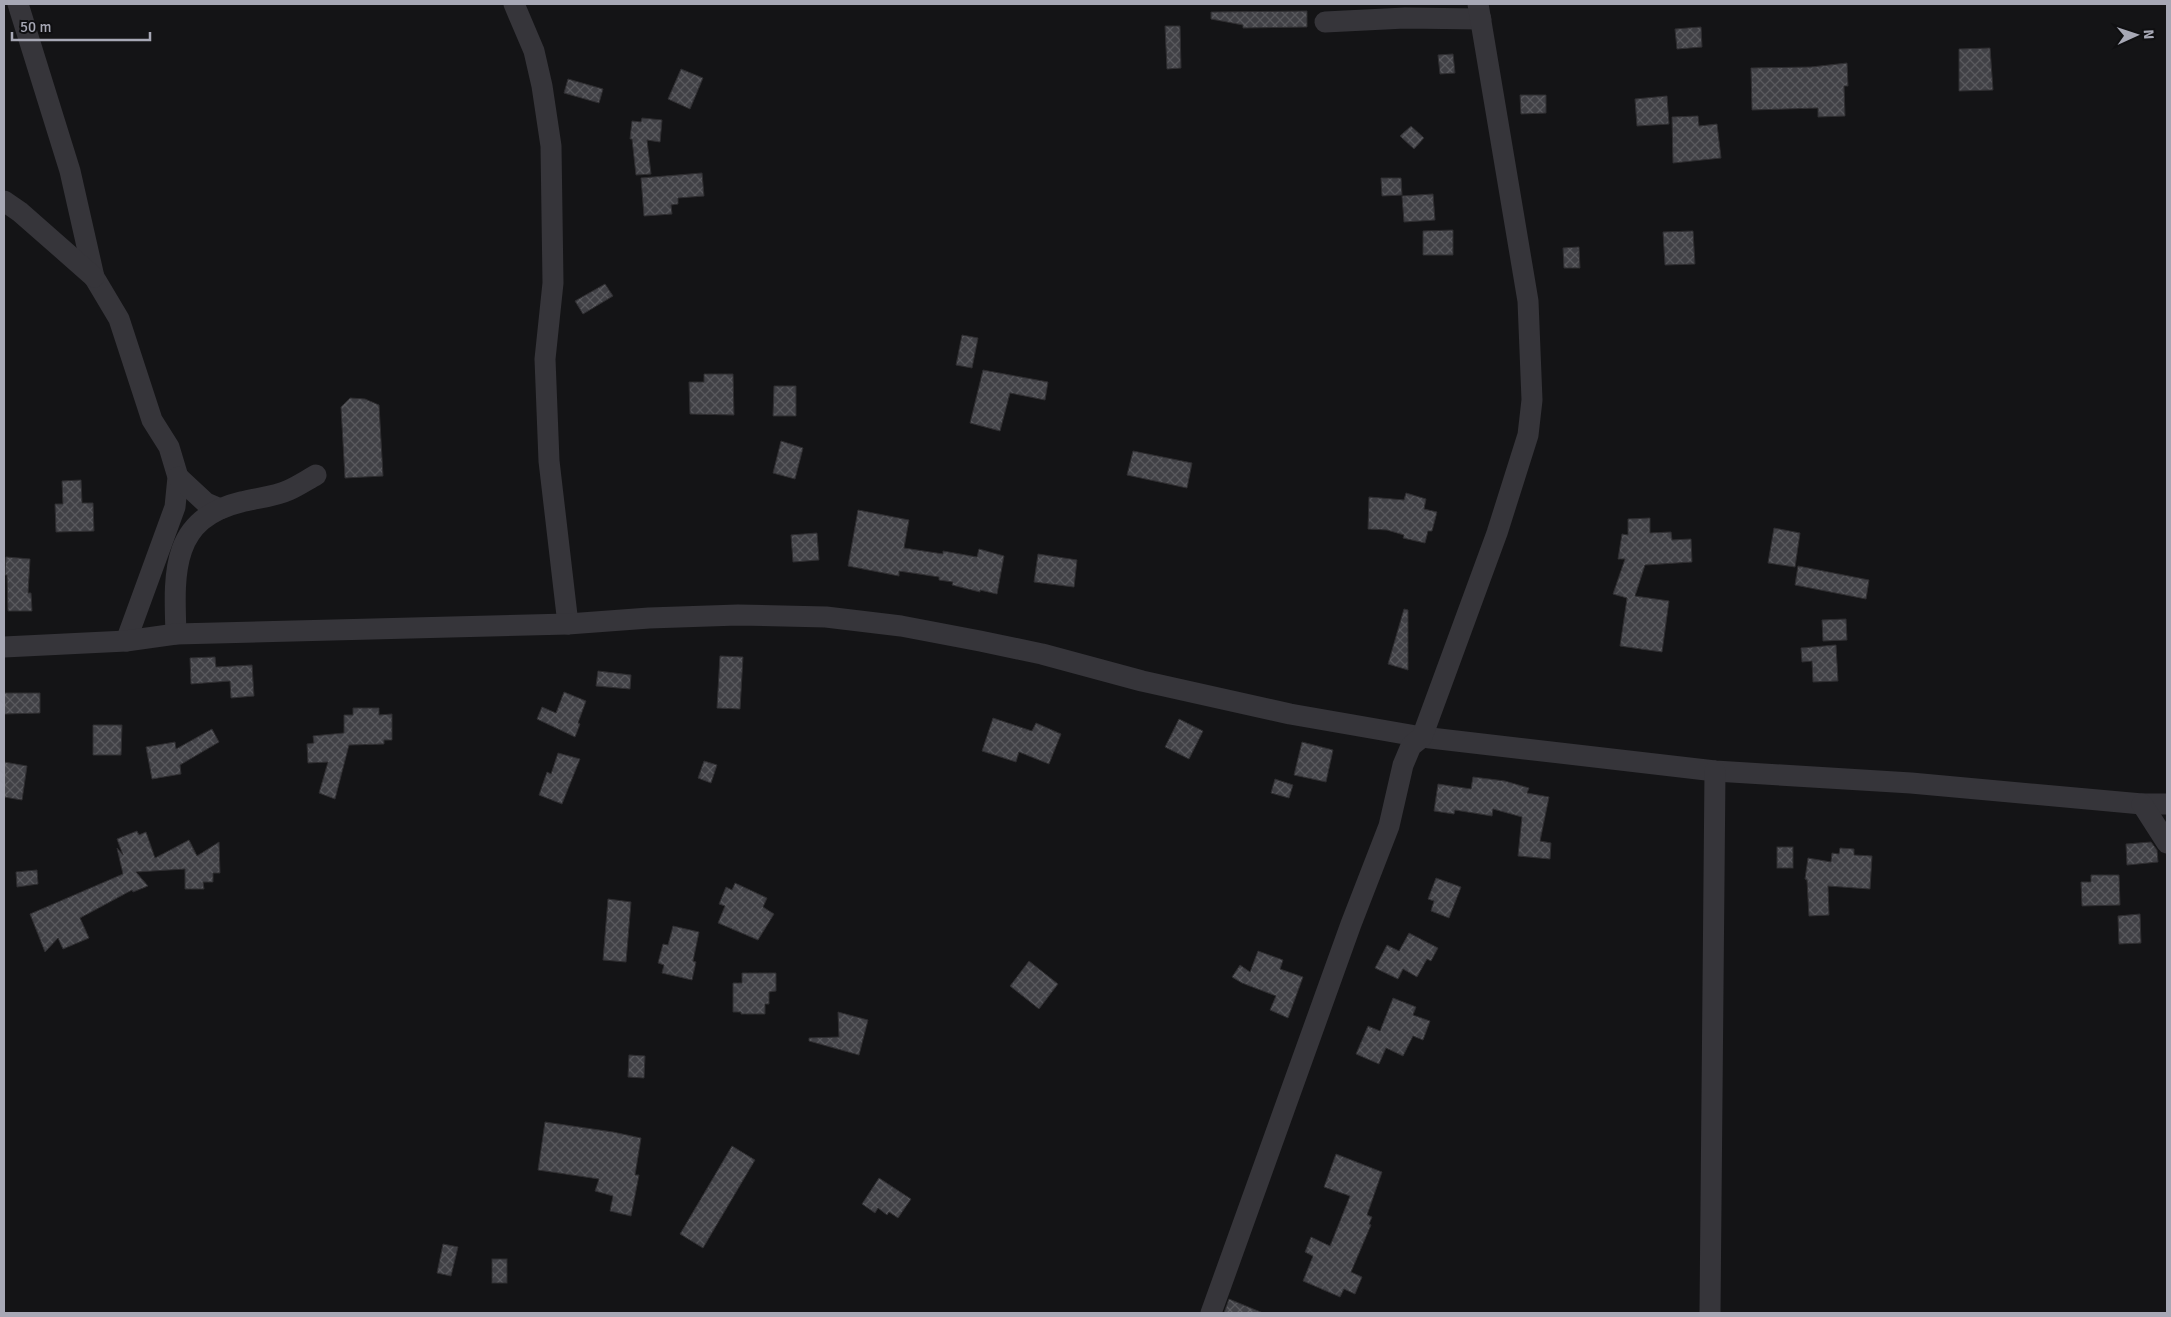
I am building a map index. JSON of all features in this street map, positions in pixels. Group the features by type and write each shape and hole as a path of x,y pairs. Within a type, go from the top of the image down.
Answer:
{"street":[{"path":"4,6 17,4 70,171 94,277"},
{"path":"514,4 534,51 542,86 551,146 553,283 545,359 549,460 568,624"},
{"path":"1211,1313 1351,924 1389,826 1403,765 1411,746 1422,736 1500,525 1528,435 1532,400 1528,301 1479,12 1326,22"},
{"path":"4,200 94,277 119,318 152,420 169,447 178,477 175,507 126,641"},
{"path":"176,634 175,598 182,548 190,531 204,517 220,509 239,502 288,491 316,475"},
{"path":"178,477 200,499 220,509"},
{"path":"4,647 126,641 176,634 568,624 649,618 826,617 901,626 1042,654 1142,681 1290,714 1422,736 1715,771 1911,783 2142,804 2167,804"},
{"path":"1710,1313 1715,771"},
{"path":"2142,804 2167,842"}],"building":[{"path":"1307,11 1307,27 1243,28 1243,25 1211,19 1211,12"},
{"path":"1165,26 1180,26 1181,68 1167,69"},
{"path":"1701,27 1702,47 1677,49 1675,29"},
{"path":"1990,48 1993,90 1959,91 1959,49"},
{"path":"1453,54 1455,73 1440,74 1438,55"},
{"path":"1847,63 1848,86 1844,86 1845,116 1818,117 1818,108 1752,110 1751,68 1811,67"},
{"path":"681,69 703,78 690,109 668,99"},
{"path":"568,79 603,89 599,103 564,93"},
{"path":"1520,95 1546,95 1546,113 1521,114"},
{"path":"1667,96 1669,124 1637,126 1635,99"},
{"path":"1698,116 1699,126 1717,124 1721,158 1673,163 1672,117"},
{"path":"642,118 662,120 660,142 647,140 651,174 636,175 632,139 630,139 632,121 641,122"},
{"path":"1411,126 1424,138 1414,149 1400,136"},
{"path":"702,173 704,196 678,198 678,204 671,205 672,214 644,216 641,178"},
{"path":"1381,178 1401,178 1402,195 1382,196"},
{"path":"1433,194 1435,220 1404,222 1402,196"},
{"path":"1453,230 1453,255 1423,255 1423,231"},
{"path":"1693,231 1695,264 1665,265 1663,232"},
{"path":"1579,247 1580,268 1564,268 1563,248"},
{"path":"605,284 613,296 583,314 575,301"},
{"path":"962,335 978,338 972,368 956,365"},
{"path":"983,370 1048,382 1045,400 1010,393 1000,431 970,423"},
{"path":"704,374 733,374 734,415 690,414 689,382 704,382"},
{"path":"774,386 796,386 796,416 773,416"},
{"path":"350,398 365,399 379,405 383,476 345,478 341,407"},
{"path":"781,441 803,448 795,479 773,473"},
{"path":"1133,451 1192,463 1187,488 1127,475"},
{"path":"81,480 82,503 93,503 94,531 56,532 55,504 63,504 62,481"},
{"path":"1406,493 1426,499 1424,509 1437,512 1432,531 1428,531 1425,543 1403,538 1404,535 1387,530 1368,529 1369,497 1404,500"},
{"path":"858,510 909,520 904,548 943,554 943,551 977,557 979,549 1004,556 997,594 952,585 953,582 939,580 939,577 899,571 899,576 848,566"},
{"path":"1650,518 1650,533 1671,532 1672,540 1691,539 1692,562 1645,565 1635,596 1669,601 1662,652 1620,646 1627,598 1613,594 1625,559 1618,559 1622,534 1628,535 1628,519"},
{"path":"1774,528 1800,533 1795,567 1768,563"},
{"path":"817,533 819,560 793,562 791,535"},
{"path":"1038,554 1077,560 1074,587 1034,582"},
{"path":"6,557 30,559 28,593 31,593 32,611 8,611 7,575 5,575"},
{"path":"1798,566 1869,580 1866,599 1795,585"},
{"path":"1404,609 1408,610 1408,670 1388,664"},
{"path":"1846,619 1847,640 1823,641 1822,620"},
{"path":"1836,645 1838,681 1813,682 1812,661 1802,662 1801,648"},
{"path":"720,656 743,657 740,709 717,708"},
{"path":"215,657 216,667 252,665 254,696 231,698 230,681 191,684 190,658"},
{"path":"598,671 631,675 630,689 596,686"},
{"path":"564,692 586,701 575,737 537,719 542,707 556,713"},
{"path":"4,693 40,693 40,713 4,714"},
{"path":"353,708 379,708 379,715 392,714 392,740 384,740 384,744 349,745 335,799 319,793 328,762 308,763 307,744 314,743 313,736 344,733 344,715 353,715"},
{"path":"993,718 1032,731 1036,723 1061,734 1049,764 1019,752 1016,762 982,751"},
{"path":"1179,719 1203,731 1189,759 1165,747"},
{"path":"93,725 122,725 121,755 93,755"},
{"path":"212,729 219,742 180,765 181,774 152,779 146,747 175,742 176,749"},
{"path":"1302,742 1333,750 1326,782 1294,775"},
{"path":"558,753 580,759 562,804 539,795 547,772 551,774"},
{"path":"704,761 717,765 711,783 698,778"},
{"path":"4,762 27,766 22,800 4,797"},
{"path":"1473,777 1505,781 1529,788 1527,793 1549,797 1540,841 1551,843 1550,859 1518,856 1522,817 1493,809 1492,816 1455,810 1454,814 1434,811 1438,784 1471,789"},
{"path":"1275,779 1293,785 1289,798 1271,793"},
{"path":"137,831 139,835 146,832 155,858 189,840 197,856 219,842 220,873 213,873 213,882 203,882 204,889 185,889 185,869 136,872 148,886 133,892 132,890 80,918 89,938 63,949 58,938 45,952 30,914 123,874 117,848 123,855 117,839"},
{"path":"2151,842 2157,850 2158,862 2127,865 2126,844"},
{"path":"1777,847 1793,847 1793,868 1777,868"},
{"path":"1840,848 1854,849 1854,855 1872,856 1870,889 1828,886 1829,915 1809,916 1807,880 1805,879 1808,858 1831,862 1832,853 1839,854"},
{"path":"37,870 38,884 17,887 16,872"},
{"path":"2091,875 2119,875 2120,905 2082,906 2081,882 2091,882"},
{"path":"1436,878 1461,887 1449,918 1431,911 1434,901 1428,899"},
{"path":"735,883 767,898 763,907 774,914 758,940 718,923 725,906 719,904 726,887 732,890"},
{"path":"608,899 631,902 626,962 603,960"},
{"path":"2140,914 2141,943 2119,944 2118,916"},
{"path":"673,926 699,932 693,961 696,962 692,980 662,973 664,965 658,963 663,944 668,945"},
{"path":"1409,933 1438,948 1431,961 1427,959 1417,977 1403,969 1398,979 1375,968 1387,945 1399,951"},
{"path":"1258,951 1283,960 1280,969 1303,977 1288,1018 1270,1010 1276,996 1242,983 1232,977 1240,965 1250,972"},
{"path":"1029,961 1058,984 1039,1009 1010,986"},
{"path":"742,973 776,973 776,991 769,992 769,1004 765,1004 765,1014 733,1012 733,983 742,983"},
{"path":"1393,998 1416,1007 1413,1015 1430,1021 1423,1040 1413,1036 1403,1056 1386,1048 1379,1064 1356,1054 1368,1026 1380,1031"},
{"path":"838,1012 868,1020 859,1055 809,1041 809,1038 839,1037"},
{"path":"629,1055 645,1056 644,1078 628,1077"},
{"path":"545,1122 641,1138 635,1175 639,1175 631,1216 610,1211 613,1196 595,1191 599,1179 538,1170"},
{"path":"732,1146 755,1160 703,1248 680,1234"},
{"path":"1336,1154 1382,1172 1367,1215 1372,1217 1369,1224 1371,1225 1351,1272 1362,1277 1355,1294 1344,1289 1340,1297 1303,1281 1313,1256 1305,1252 1311,1237 1330,1246 1350,1196 1324,1187"},
{"path":"879,1178 911,1199 898,1218 889,1212 887,1215 878,1208 875,1213 862,1204"},
{"path":"443,1244 458,1247 451,1276 437,1273"},
{"path":"492,1259 507,1259 507,1283 492,1283"},
{"path":"1229,1299 1263,1313 1224,1313"}]}
